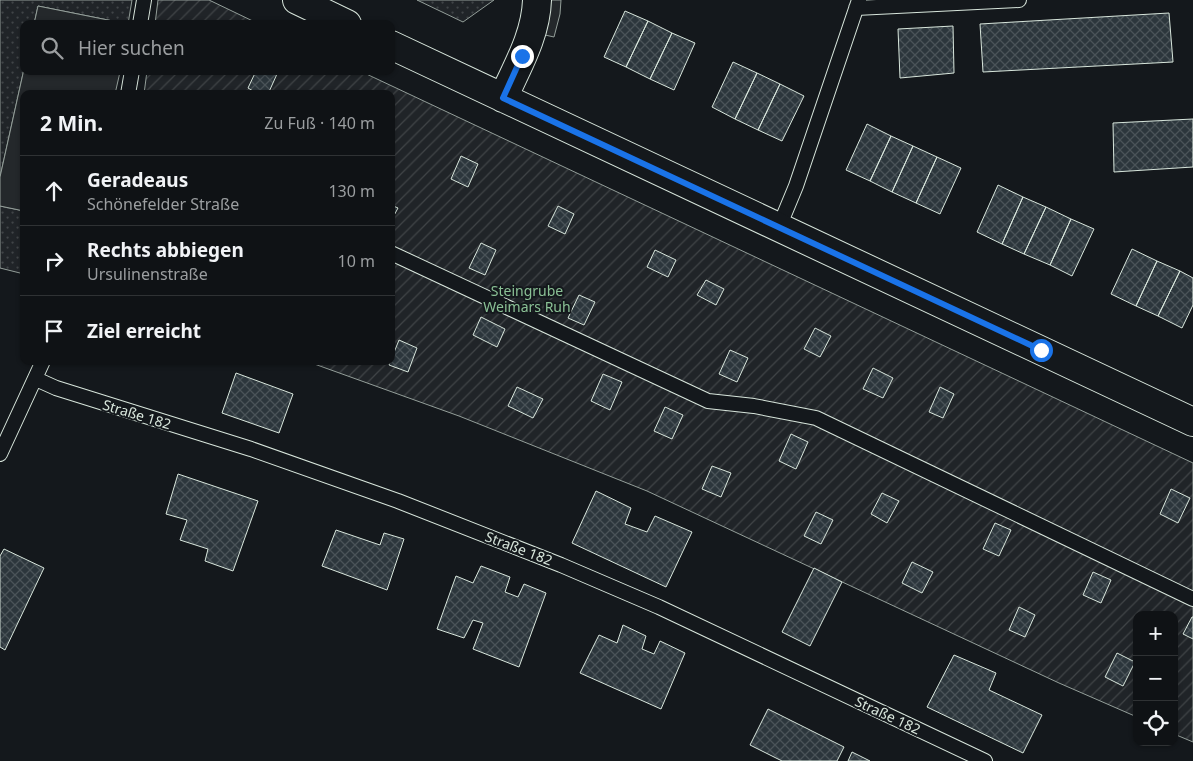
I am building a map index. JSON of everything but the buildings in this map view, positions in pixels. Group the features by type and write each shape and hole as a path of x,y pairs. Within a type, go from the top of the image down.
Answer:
{"street":[{"path":"297,0 339,20"},
{"path":"503,98 532,30 537,0"},
{"path":"395,47 1193,422"}],"lane":[{"path":"141,20 144,0"},
{"path":"779,227 796,186 858,4 1019,0"},
{"path":"129,90 131,75"},
{"path":"395,255 708,401 754,406 816,418 1193,599"},
{"path":"0,454 41,365"},
{"name":"Straße 182","path":"36,379 56,388 251,449 398,501 561,565 659,607 985,761"}],"green space":[{"path":"0,0 132,0 129,20 108,20 38,6 35,20 20,20 20,75 23,75 0,177"},
{"path":"158,0 209,0 251,20 156,20"},
{"path":"417,0 494,0 463,22"},
{"name":"Steingrube Weimars Ruh","path":"146,75 368,75 1193,463 1193,742 1178,736 1178,611 1133,611 1133,715 1059,683 647,491 459,416 317,365 395,365 395,90 145,90"},
{"path":"0,206 20,210 20,273 0,268"}],"shaded area":[{"path":"551,0 561,0 560,14 554,37 545,35"},
{"path":"38,6 108,20 35,20"},
{"path":"23,75 119,75 116,90 20,90 20,210 0,206 0,177"}],"route":[{"path":"522,56 503,98 1041,350"}]}
